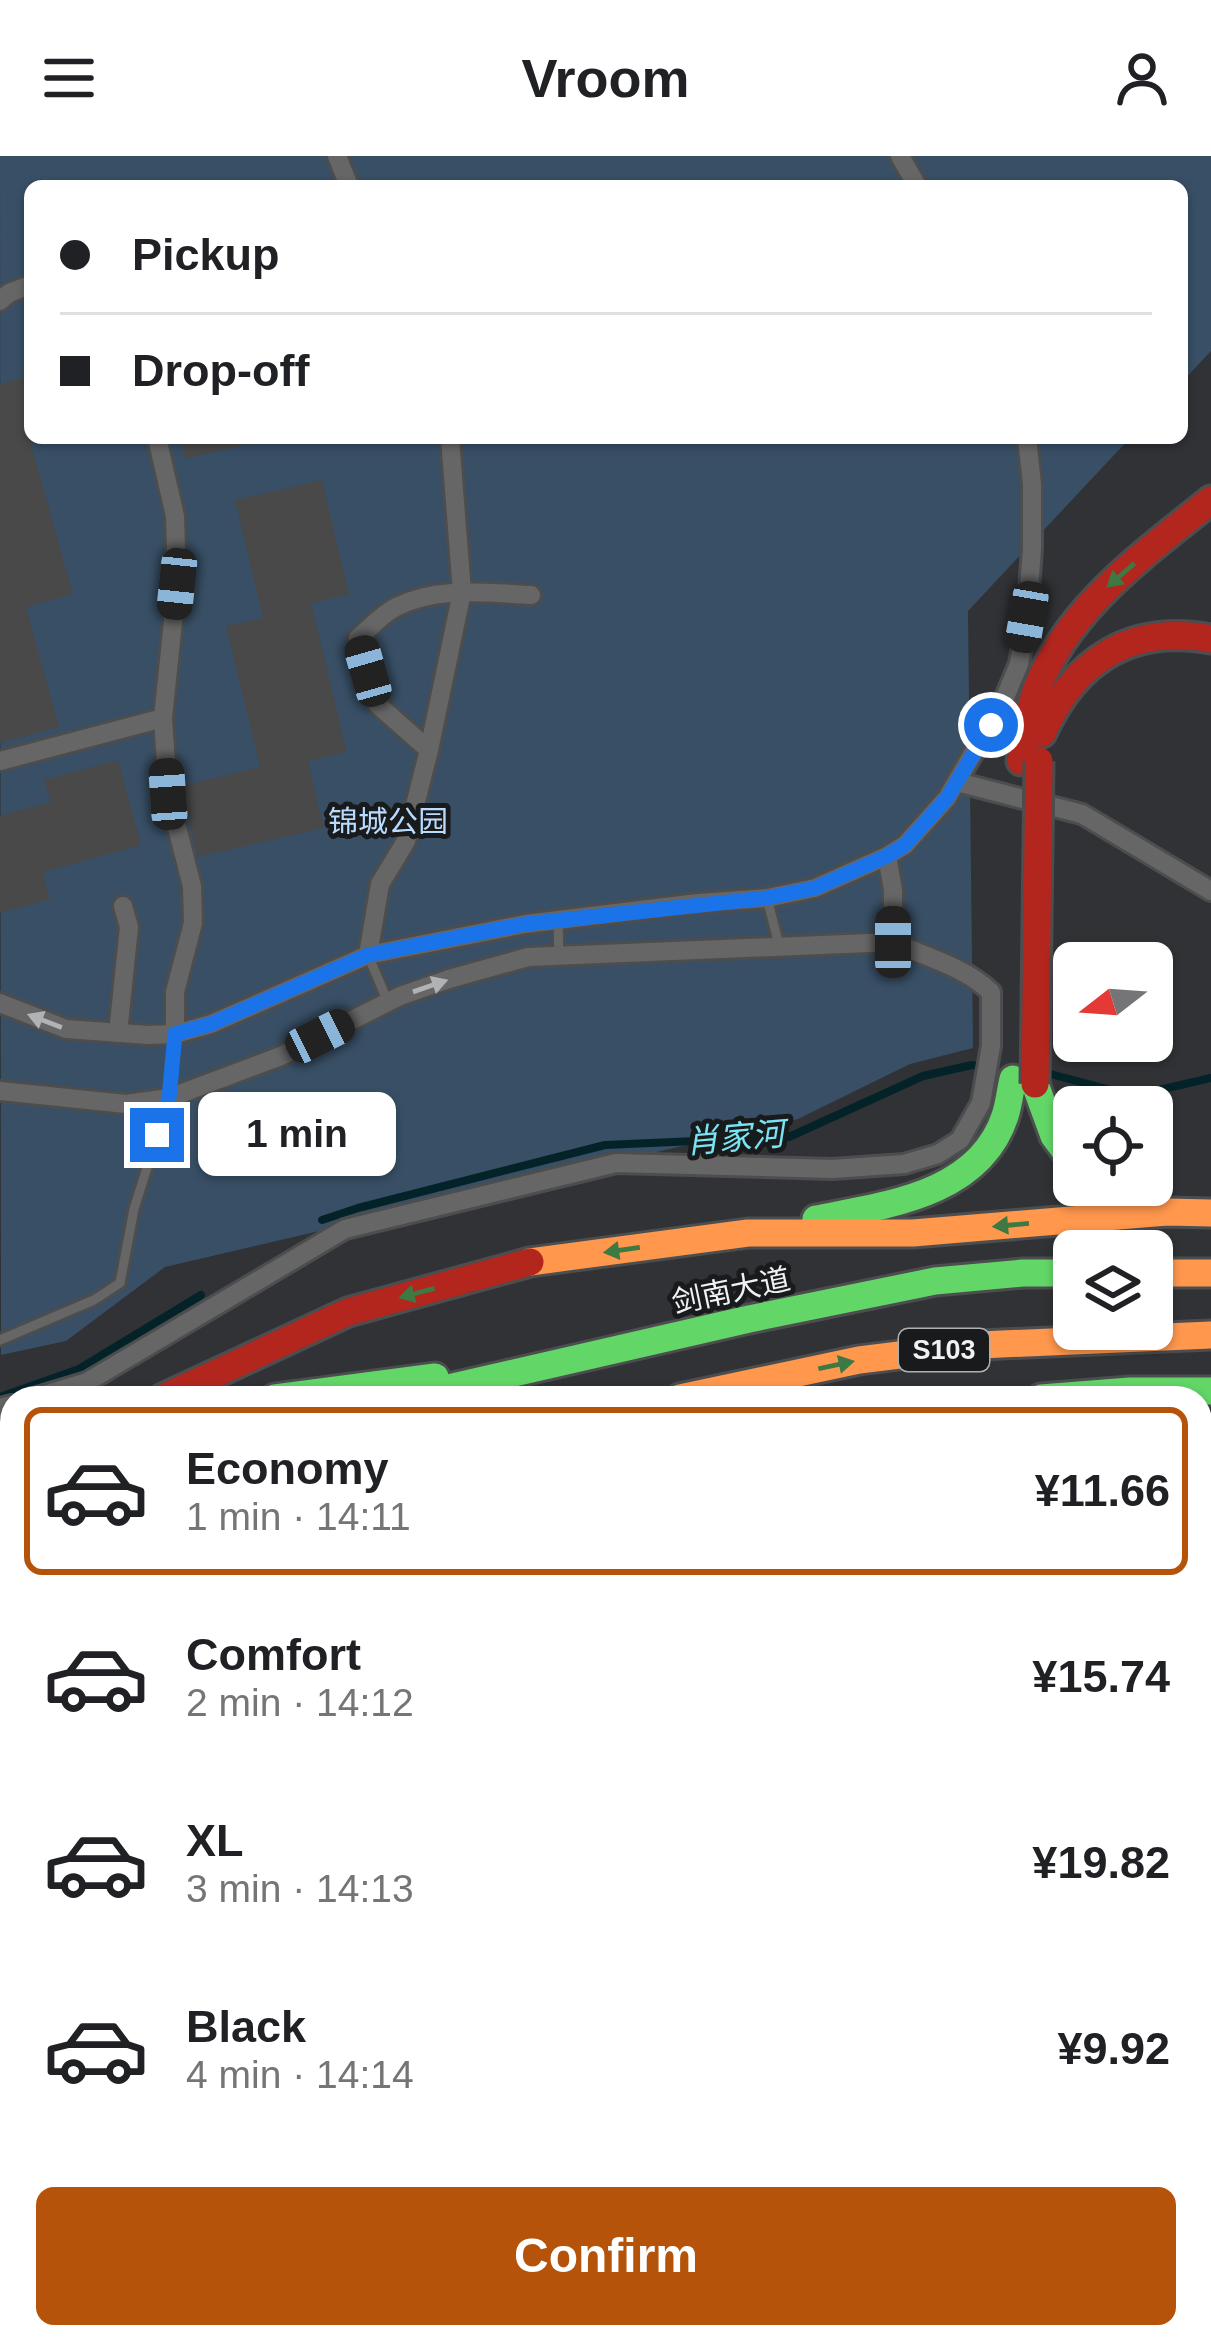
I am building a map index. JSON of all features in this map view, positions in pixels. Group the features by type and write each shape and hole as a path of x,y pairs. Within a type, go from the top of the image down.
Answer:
{"main road":[{"path":"189,1386 348,1312 530,1262 748,1232 899,1201 947,1186 977,1162 992,1145 1010,1103 1038,686 1082,614 1121,574 1211,500"},
{"path":"1030,761 1060,695 1081,670 1119,648 1164,634 1211,639"},
{"path":"1011,1080 1053,1135"},
{"path":"1153,1206 1167,1212"},
{"path":"748,1232 914,1233 1167,1212 1211,1213"},
{"name":"剑南大道","path":"458,1386 935,1281 1053,1273"},
{"path":"1173,1273 1211,1273"},
{"name":"S103","path":"737,1386 859,1360 980,1345 1211,1335"},
{"path":"368,1386 576,1359"}],"street":[{"path":"158,444 175,516 177,584 163,718 168,794 192,886 193,923 176,992 175,1034"},
{"path":"368,955 380,884 406,841 462,592 450,444"},
{"path":"0,1003 67,1029 175,1034 211,1024 368,955 525,924 766,898 815,888 887,856 905,845 947,798 1004,702 1019,664 1031,548 1028,444"},
{"path":"428,751 378,705 358,638 393,608 432,594 531,595"},
{"path":"0,761 163,718"},
{"path":"957,782 1082,814 1211,891"},
{"path":"887,856 893,890 893,942"},
{"path":"118,1033 129,927 123,906"},
{"path":"0,1091 126,1104 169,1098 281,1056 388,1002 528,957 893,942 947,962 991,992 990,1052 1011,1080 981,1103 960,1140 938,1154 904,1164 832,1169 616,1163 345,1228 266,1279 74,1386"}],"lane":[{"path":"766,898 780,947"},
{"path":"558,922 559,956"},
{"path":"368,955 388,1002"},
{"path":"0,1340 94,1300 120,1283 134,1209 169,1098 175,1034"}],"green space":[{"name":"锦城公园","path":"0,156 1211,156 1211,351 1188,376 1188,180 24,180 24,444 1124,444 968,611 973,1048 910,1064 798,1119 165,1267 66,1341 1,1355"}],"building":[{"path":"24,378 24,444 31,444 73,594 26,607 59,727 0,743 0,384"},
{"path":"181,444 243,444 243,445 185,459"},
{"path":"322,480 349,594 311,603 347,752 308,761 324,828 198,857 181,786 260,767 226,626 263,618 235,500"},
{"path":"118,760 141,845 43,872 50,899 0,913 0,816 51,802 44,780"}],"waterway":[{"name":"肖家河","path":"322,1220 605,1145 789,1137 923,1076 972,1065 986,1067"},
{"name":"肖家河","path":"1043,1072 1133,1096 1211,1078"},
{"name":"肖家河","path":"31,1386 79,1369 201,1295"}],"traffic: fast":[{"path":"816,1219 900,1201 952,1180 992,1143 1005,1116 1013,1079"},
{"path":"1035,1084 1053,1133"},
{"path":"457,1386 935,1281 1053,1273"},
{"path":"366,1386 435,1377"}],"traffic: slow":[{"path":"1151,1206 1158,1209"},
{"path":"530,1262 748,1233 913,1233 1167,1212 1211,1213"},
{"path":"1173,1273 1211,1273"},
{"path":"737,1386 859,1360 980,1345 1211,1335"}],"traffic: jam":[{"path":"1021,761 1037,689 1068,632 1111,584 1211,500"},
{"path":"1042,733 1071,685 1109,653 1155,637 1211,639"},
{"path":"1035,1084 1039,761"},
{"path":"189,1386 348,1312 530,1262"}],"route":[{"path":"157,1135 169,1098 175,1034 211,1024 368,955 525,924 766,898 815,888 905,845 947,798 991,725"}]}
